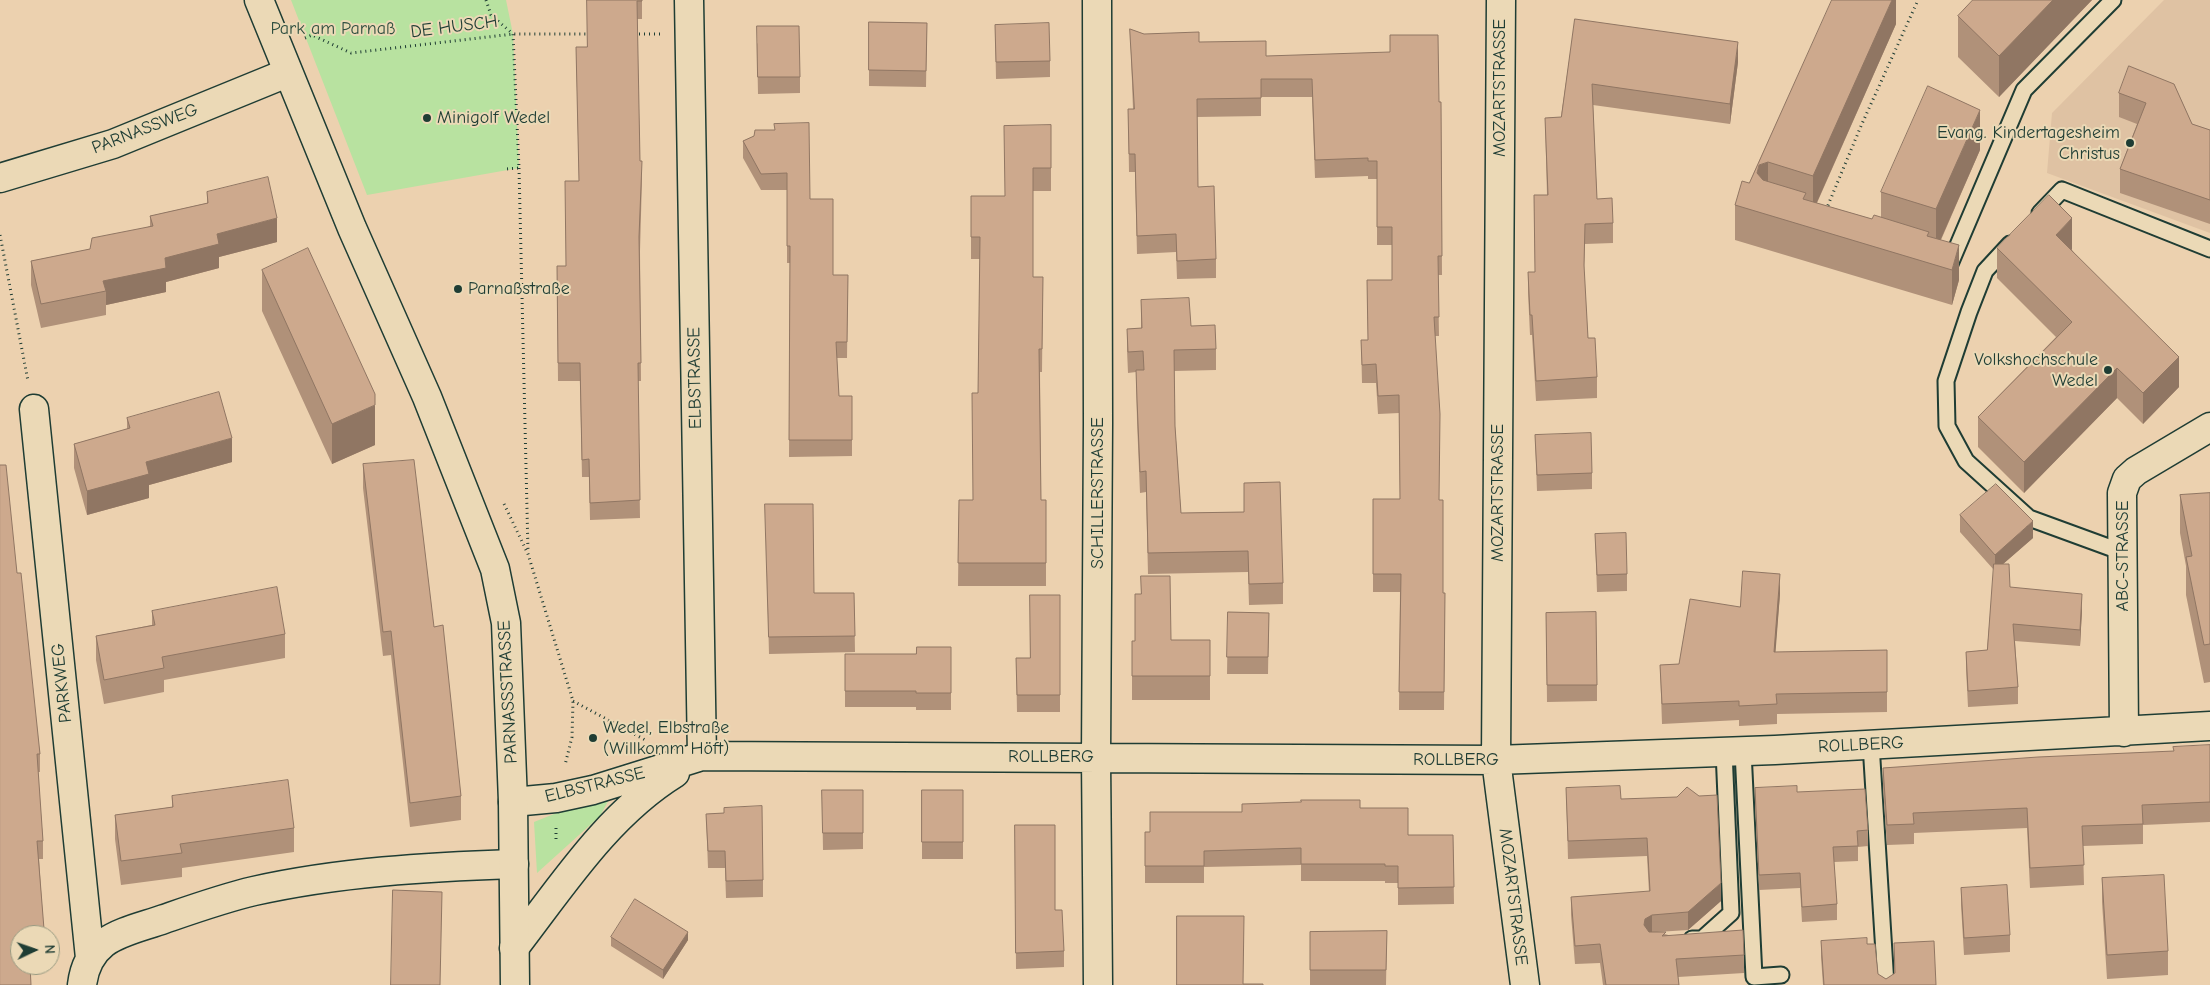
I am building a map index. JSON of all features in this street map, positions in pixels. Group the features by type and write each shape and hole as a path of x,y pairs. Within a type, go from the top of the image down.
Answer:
{"street":[{"name":"PARNASSSTRASSE","path":"259,0 287,73 426,397 495,569 506,623 513,802"},
{"name":"ELBSTRASSE","path":"689,0 702,756"},
{"name":"SCHILLERSTRASSE","path":"1097,0 1098,432 1096,758 1098,985"},
{"name":"MOZARTSTRASSE","path":"1501,0 1496,760 1525,985"},
{"name":"PARNASSWEG","path":"0,178 112,144 287,73"},
{"name":"PARKWEG","path":"34,409 90,958"},
{"name":"ABC-STRASSE","path":"2124,732 2122,493 2127,479 2136,470 2210,427"},
{"name":"ROLLBERG","path":"702,756 1496,760 1734,751 2210,726"},
{"name":"ELBSTRASSE","path":"513,802 556,798 593,790 702,756"},
{"name":"ELBSTRASSE","path":"514,948 576,864 595,844 651,788 702,756"},
{"path":"513,802 515,985"},
{"path":"82,985 84,970 90,958 104,942 121,934 188,911 253,891 343,875 514,864"}],"lane":[{"path":"1932,258 1950,264 2024,90 2113,0"},
{"path":"2122,552 2029,518 1966,461 1948,426 1946,381 1985,271 2062,190 2210,249"},
{"path":"1871,744 1886,985"},
{"path":"1673,941 1702,939 1731,913 1734,751"},
{"path":"1734,751 1754,977 1781,975"}],"path":[{"path":"486,0 491,15 513,34 519,168 528,554"},
{"path":"1824,214 1861,126 1918,0"},
{"name":"DE HUSCH","path":"312,35 351,53 513,34 592,34"},
{"path":"631,34 689,34"},
{"path":"506,169 519,168"},
{"path":"0,235 34,409"},
{"path":"573,701 646,741"}],"shaded area":[{"name":"Evang. Kindertagesheim Christus","path":"2164,0 2210,0 2210,233 2047,173 2052,113"}],"green space":[{"name":"Minigolf Wedel","path":"291,0 506,0 513,34 519,168 367,195"},
{"path":"611,796 600,816 537,873 534,822 584,802"}],"building":[{"path":"587,0 642,0 637,1 640,161 642,161 639,237 641,363 638,363 640,500 590,503 589,459 582,460 580,363 558,363 557,266 566,266 565,181 579,181 576,47 587,47"},
{"path":"1832,0 1892,0 1813,176 1768,162 1759,165 1757,173 1763,180 1806,193 1803,199 1872,219 1874,215 1929,232 1927,236 1959,245 1952,270 1735,205 1742,181 1749,183"},
{"path":"1973,0 2053,0 1999,56 1958,16"},
{"path":"1575,19 1738,42 1730,104 1592,84 1597,199 1612,198 1613,223 1585,224 1584,265 1588,338 1595,338 1597,377 1536,381 1528,272 1535,272 1534,195 1548,195 1545,118 1561,117"},
{"path":"869,22 927,23 926,71 869,70"},
{"path":"1049,23 1050,61 996,62 995,25"},
{"path":"757,26 799,26 800,77 758,77"},
{"path":"1130,29 1144,34 1199,32 1199,42 1266,41 1266,56 1390,52 1390,35 1438,35 1439,102 1441,102 1442,256 1438,256 1439,317 1434,317 1440,414 1439,500 1443,500 1443,593 1445,593 1444,692 1399,692 1401,574 1373,574 1373,499 1400,499 1399,395 1378,396 1376,364 1362,365 1361,340 1368,340 1367,280 1392,280 1392,227 1377,227 1377,161 1368,161 1368,158 1315,160 1312,79 1261,79 1261,98 1197,99 1198,187 1214,186 1216,259 1177,261 1176,234 1137,236 1135,154 1129,154 1128,109 1134,109"},
{"path":"2129,66 2174,84 2192,124 2210,130 2210,200 2120,169 2146,103 2119,93"},
{"path":"1928,86 1980,110 1936,209 1881,192"},
{"path":"809,123 810,199 833,199 833,275 848,275 847,342 836,342 839,396 852,396 852,440 789,440 790,246 787,246 787,173 761,174 743,141 754,136 755,130 775,130 774,124"},
{"path":"1051,125 1051,168 1033,168 1033,277 1043,277 1042,349 1039,349 1041,500 1046,500 1046,563 958,563 959,500 973,500 972,393 978,393 980,237 971,237 971,196 1005,196 1004,126"},
{"path":"268,177 277,218 217,234 219,244 165,258 166,268 103,281 106,291 41,304 31,261 90,249 92,238 153,226 150,216 208,203 207,192"},
{"name":"Volkshochschule Wedel","path":"2049,195 2072,218 2056,235 2179,357 2143,393 2117,368 2024,462 1978,417 2072,322 1997,248"},
{"path":"308,248 375,394 375,405 332,424 262,270"},
{"path":"1189,298 1191,326 1215,325 1216,349 1174,350 1175,426 1181,513 1244,512 1244,483 1280,482 1283,583 1249,584 1248,551 1148,553 1146,471 1140,472 1136,370 1144,370 1143,351 1128,352 1127,329 1142,328 1141,300"},
{"path":"219,392 232,438 146,462 149,474 87,491 74,444 130,428 127,418"},
{"path":"1591,433 1592,473 1537,475 1535,435"},
{"path":"414,460 434,627 443,625 461,796 410,803 391,631 383,632 363,464"},
{"path":"0,465 6,465 17,573 21,573 40,754 37,754 43,841 37,841 44,925 10,925 10,975 30,975 31,985 0,985"},
{"path":"1996,484 2033,521 1995,555 1960,515"},
{"path":"2210,493 2210,644 2204,645 2186,557 2192,556 2180,495"},
{"path":"765,504 813,504 814,593 854,593 855,636 769,637"},
{"path":"1626,533 1627,574 1597,575 1595,534"},
{"path":"1994,564 2009,564 2010,587 2082,594 2080,630 2013,624 2018,687 1968,691 1966,652 1987,650"},
{"path":"1743,571 1780,574 1774,652 1887,650 1887,692 1776,694 1777,704 1739,706 1739,701 1662,704 1660,665 1679,664 1690,599 1740,607"},
{"path":"1141,576 1170,576 1171,640 1210,640 1210,676 1132,676 1132,641 1135,641 1135,594 1141,594"},
{"path":"277,587 285,634 162,657 164,668 104,680 96,636 155,625 152,611"},
{"path":"1030,595 1060,595 1060,695 1017,695 1016,658 1030,658"},
{"path":"1228,612 1269,613 1268,657 1227,657"},
{"path":"1596,612 1597,685 1547,685 1546,613"},
{"path":"917,647 951,647 951,693 845,691 845,654 916,654"},
{"path":"2210,745 2210,802 2142,805 2143,824 2082,826 2084,865 2030,868 2027,808 1913,813 1914,824 1887,825 1883,768 2038,757 2174,751 2173,747"},
{"path":"288,780 294,828 180,844 182,853 121,861 115,815 173,807 172,796"},
{"path":"1620,786 1621,799 1677,797 1687,787 1699,796 1717,795 1721,883 1688,912 1652,915 1645,919 1644,925 1649,932 1666,932 1662,936 1743,930 1744,955 1676,959 1679,985 1606,985 1600,944 1575,946 1571,897 1650,891 1647,838 1568,841 1566,788"},
{"path":"1797,786 1797,792 1865,789 1868,830 1857,831 1858,846 1833,847 1837,904 1802,907 1800,873 1759,875 1755,788"},
{"path":"822,790 863,790 863,833 823,833"},
{"path":"922,790 963,790 963,842 922,842"},
{"path":"1301,800 1360,800 1360,808 1408,808 1408,835 1453,835 1454,887 1398,888 1398,866 1385,866 1385,864 1301,864 1301,848 1204,851 1204,866 1145,866 1145,832 1150,832 1150,812 1242,812 1242,804 1301,802"},
{"path":"762,806 763,880 726,881 725,851 708,851 706,814 724,813 724,808"},
{"path":"1015,825 1055,825 1055,910 1062,910 1064,951 1016,953"},
{"path":"2164,875 2168,951 2107,955 2102,878"},
{"path":"2007,885 2010,935 1964,938 1961,888"},
{"path":"393,890 442,892 440,985 391,985"},
{"path":"635,899 688,932 663,970 611,937"},
{"path":"1177,916 1244,916 1243,984 1263,985 1177,985"},
{"path":"1387,931 1386,970 1310,970 1310,932"},
{"path":"1867,938 1867,944 1875,944 1878,974 1886,979 1895,973 1894,943 1934,941 1936,985 1824,985 1821,941"}],"place":[{"name":"Minigolf Wedel","path":"427,118"},
{"name":"Evang. Kindertagesheim Christus","path":"2130,143"},
{"name":"Parnaßstraße","path":"458,289"},
{"name":"Volkshochschule Wedel","path":"2108,370"},
{"name":"Wedel, Elbstraße (Willkomm Höft)","path":"593,738"}],"park label":[{"name":"Park am Parnaß","path":"333,29"}]}
